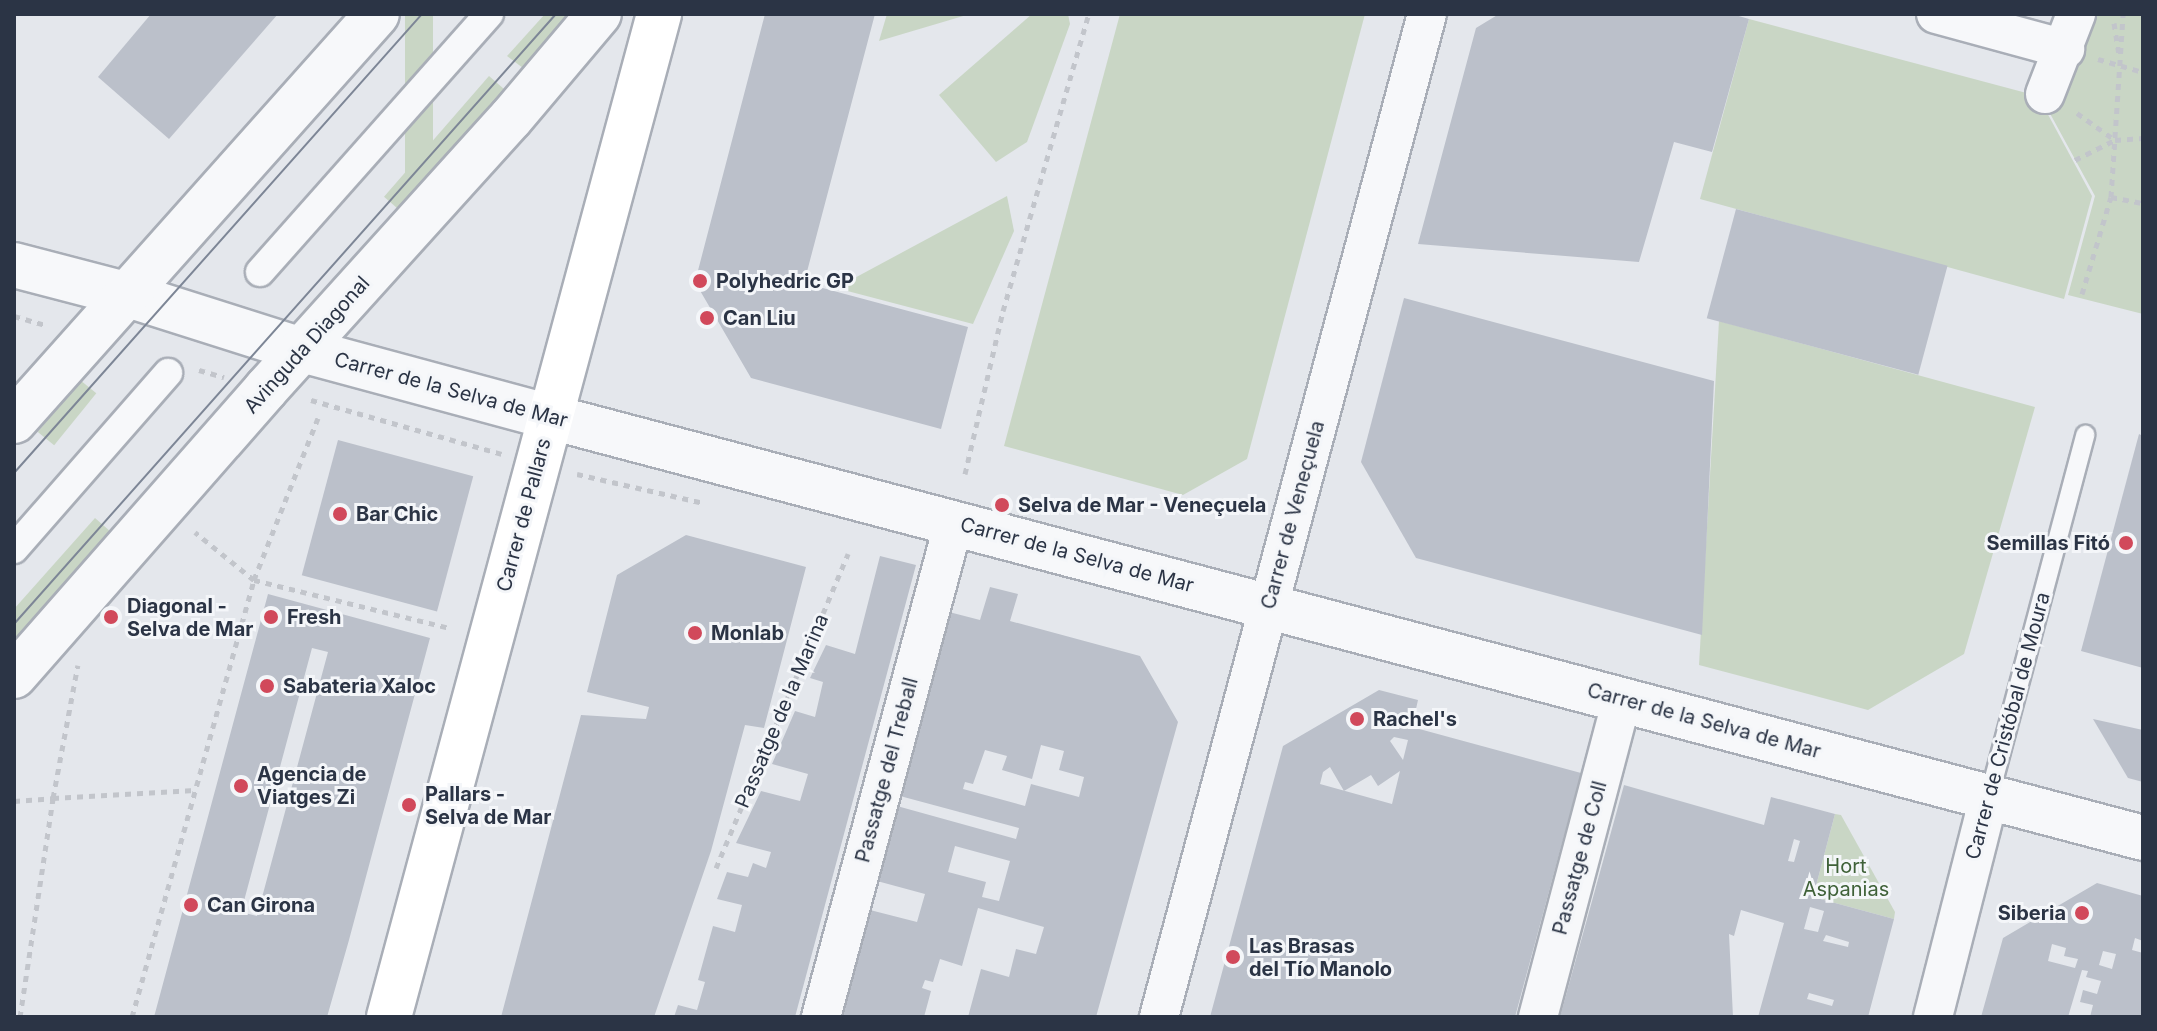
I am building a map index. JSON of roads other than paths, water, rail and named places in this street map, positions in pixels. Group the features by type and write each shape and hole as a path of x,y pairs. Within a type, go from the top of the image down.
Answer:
{"main road":[{"name":"Carrer de Pallars","path":"389,1017 659,14"}],"street":[{"path":"14,421 377,14"},
{"path":"260,272 489,14"},
{"name":"Avinguda Diagonal","path":"14,676 511,118 599,14"},
{"name":"Carrer de Veneçuela","path":"1159,1017 1427,14"},
{"path":"1936,14 2070,31 2055,100"},
{"name":"Carrer de la Selva de Mar","path":"14,265 125,294 302,350 2143,838"},
{"path":"14,549 168,373"},
{"name":"Passatge del Treball","path":"821,1017 954,522"},
{"name":"Passatge de Coll","path":"1538,1017 1622,699"},
{"name":"Carrer de Cristóbal de Moura","path":"1933,1017 1989,797"}],"lane":[{"name":"Carrer de Cristóbal de Moura","path":"1989,797 2085,435"}],"tram line":[{"path":"14,473 422,14"},
{"path":"14,624 556,14"}],"place":[{"name":"Polyhedric GP","path":"700,281"},
{"name":"Can Liu","path":"707,318"},
{"name":"Selva de Mar - Veneçuela","path":"1002,505"},
{"name":"Bar Chic","path":"340,514"},
{"name":"Semillas Fitó","path":"2126,543"},
{"name":"Diagonal - Selva de Mar","path":"111,617"},
{"name":"Fresh","path":"271,617"},
{"name":"Monlab","path":"695,633"},
{"name":"Sabateria Xaloc","path":"267,686"},
{"name":"Rachel's","path":"1357,719"},
{"name":"Agencia de Viatges Zi","path":"241,786"},
{"name":"Pallars - Selva de Mar","path":"409,805"},
{"name":"Can Girona","path":"191,905"},
{"name":"Siberia","path":"2082,913"},
{"name":"Las Brasas del Tío Manolo","path":"1233,957"}],"park label":[{"name":"Hort Aspanias","path":"1846,878"}]}
